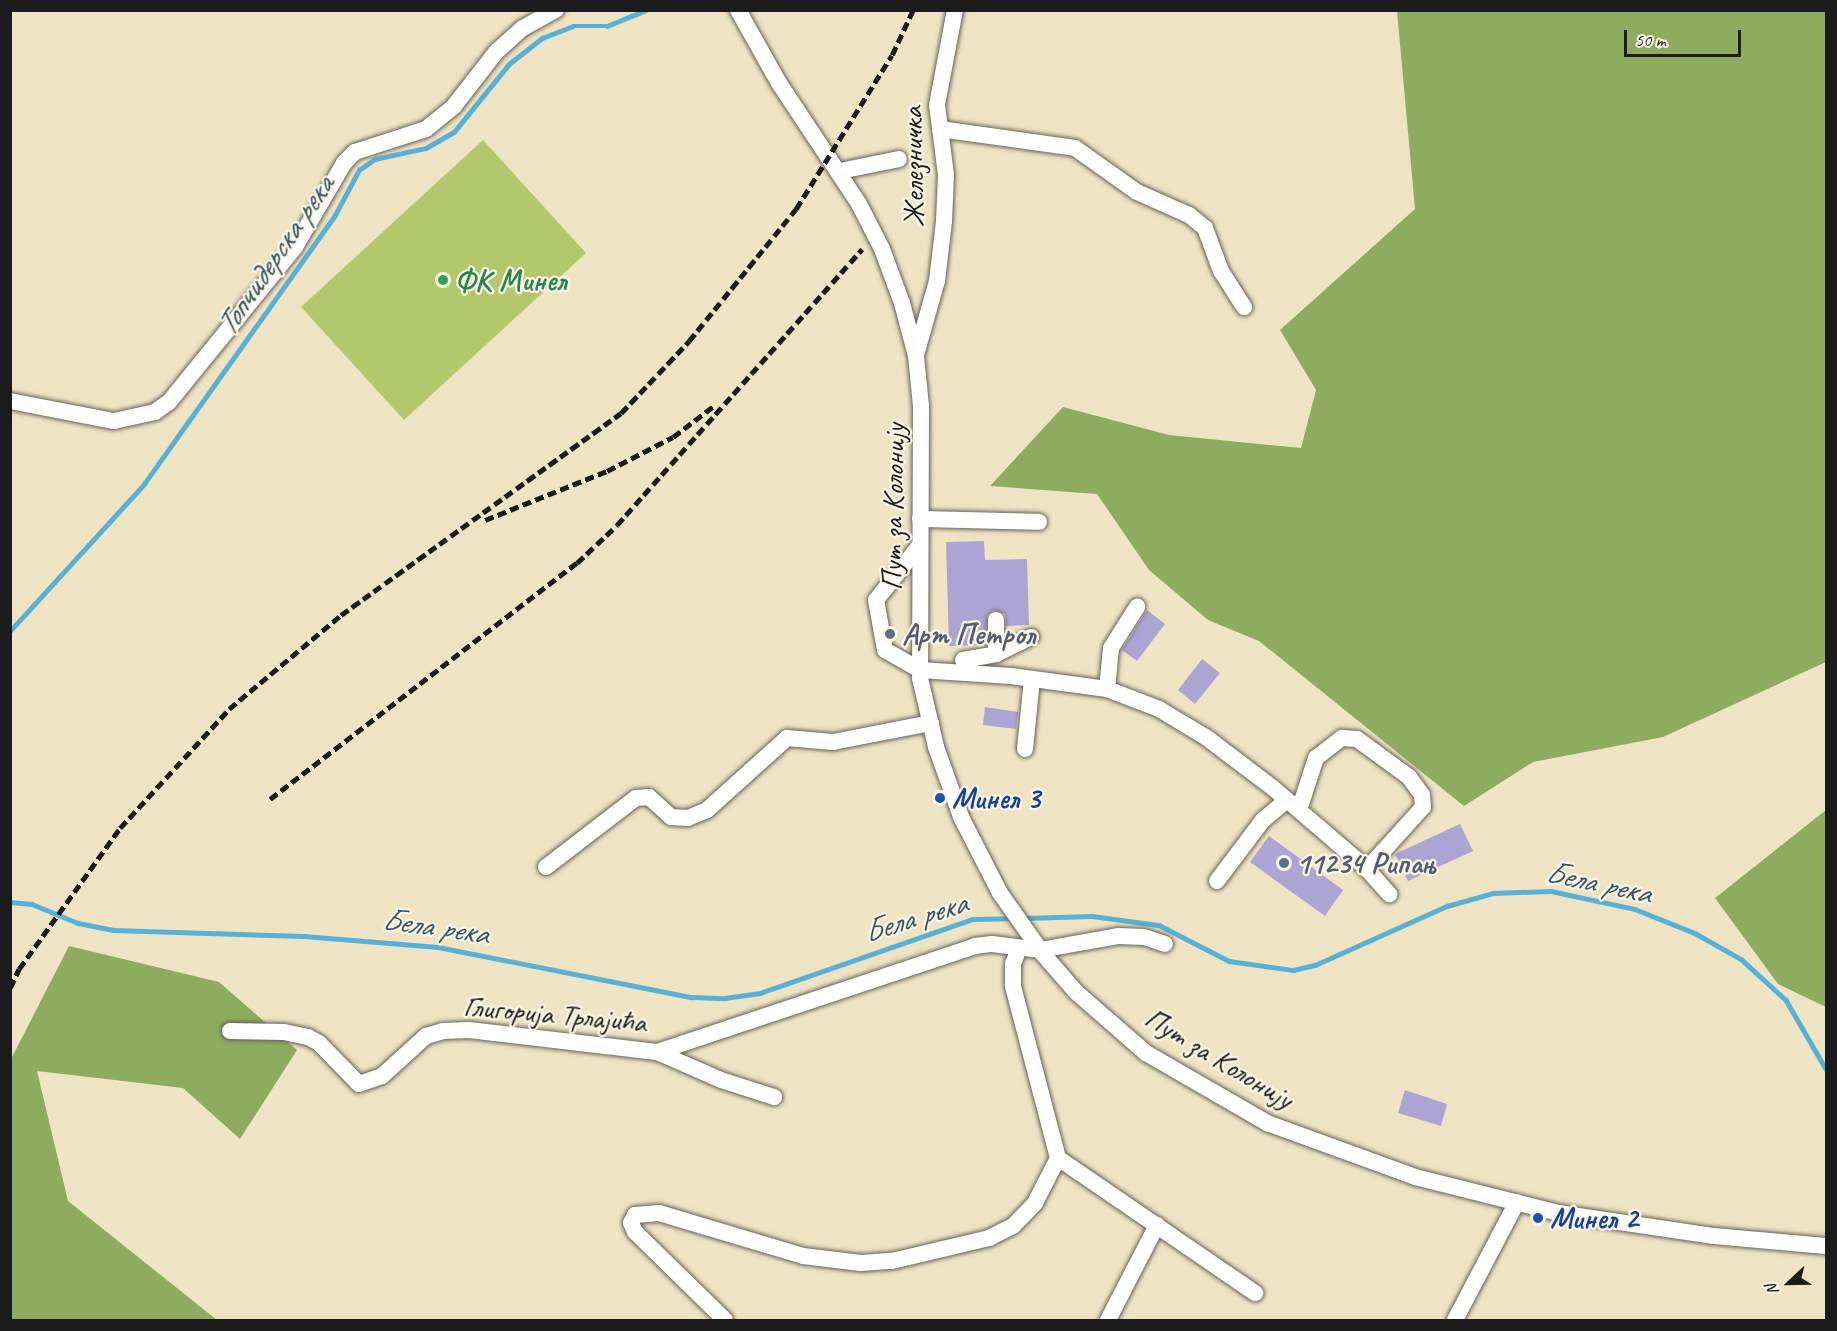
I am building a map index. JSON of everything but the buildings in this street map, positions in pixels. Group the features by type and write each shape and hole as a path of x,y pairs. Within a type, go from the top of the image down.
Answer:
{"street":[{"path":"10,401 114,421 155,412 169,402 295,247 344,163 355,152 426,129 454,106 496,52 523,28 556,10"},
{"name":"Пут за Колонију","path":"738,10 779,83 840,171 882,249 916,356 921,406 920,670 931,723 961,817 1000,893 1025,931 1076,992 1146,1053 1267,1124 1415,1177 1517,1202 1639,1226 1827,1246"},
{"name":"Железничка","path":"916,356 937,281 944,221 946,175 937,105 955,10"},
{"path":"940,129 1075,148 1137,192 1189,215 1204,228 1221,271 1244,307"},
{"path":"840,171 899,159"},
{"path":"920,519 1039,522"},
{"path":"920,544 876,600 885,650 920,670 1011,676 1107,689 1159,709 1207,738 1293,805 1367,869 1389,894"},
{"path":"1107,689 1111,648 1137,607"},
{"path":"996,620 996,654"},
{"path":"963,660 996,654 1011,644 1031,637"},
{"path":"1011,644 1011,676"},
{"path":"1025,749 1032,679"},
{"path":"546,867 636,798 649,797 671,817 688,818 707,810 787,738 833,742 931,723"},
{"path":"1217,881 1263,820 1293,805 1316,758 1342,738 1357,739 1408,777 1422,795 1423,807 1367,869"},
{"name":"Глигорија Трлајића","path":"230,1030 284,1032 308,1037 320,1043 359,1084 382,1076 426,1036 443,1031 469,1030 657,1052 965,949 992,944 1040,950 1118,936 1144,937 1165,944"},
{"path":"1020,948 1013,964 1013,986 1058,1158 1255,1293"},
{"path":"657,1052 721,1080 774,1097"},
{"path":"725,1320 635,1232 631,1223 635,1215 658,1213 803,1256 861,1263 892,1261 989,1238 1014,1225 1035,1203 1058,1158"},
{"path":"1455,1320 1517,1202"},
{"path":"1108,1320 1157,1225"}],"green space":[{"path":"1397,11 1826,11 1826,662 1663,737 1533,762 1464,806 1259,641 1208,620 1149,570 1097,494 990,486 1063,407 1169,435 1301,448 1316,390 1280,330 1415,209"},
{"name":"ФК Минел","path":"483,140 586,253 404,420 301,307"},
{"path":"1826,810 1826,1007 1778,984 1715,898"},
{"path":"69,946 219,982 297,1050 240,1139 183,1088 37,1071 68,1201 217,1320 11,1320 10,1061"}],"waterway":[{"name":"Топчидерска река","path":"10,631 144,484 335,215 359,170 375,159 426,148 454,132 509,64 542,38 573,26 607,26 646,10"},
{"name":"Бела река","path":"1024,918 1092,916 1159,925 1229,961 1293,970 1315,965 1447,906 1493,893 1551,891 1635,909 1695,933 1741,959 1786,1000 1826,1069"},
{"name":"Бела река","path":"10,902 32,904 78,923 113,930 304,936 438,947 691,997 725,998 760,993 973,919 1012,918"}],"railway":[{"path":"10,988 19,969 120,828 229,709 341,615 621,413 689,341 796,209 892,55 913,10"},
{"path":"270,799 577,563 617,525 862,249"},
{"path":"485,520 607,471 673,437 715,405"}],"place":[{"name":"ФК Минел","path":"443,280"},
{"name":"Арт Петрол","path":"890,634"},
{"name":"Минел 3","path":"940,798"},
{"name":"11234 Рипањ","path":"1284,863"},
{"name":"Минел 2","path":"1538,1218"}]}
